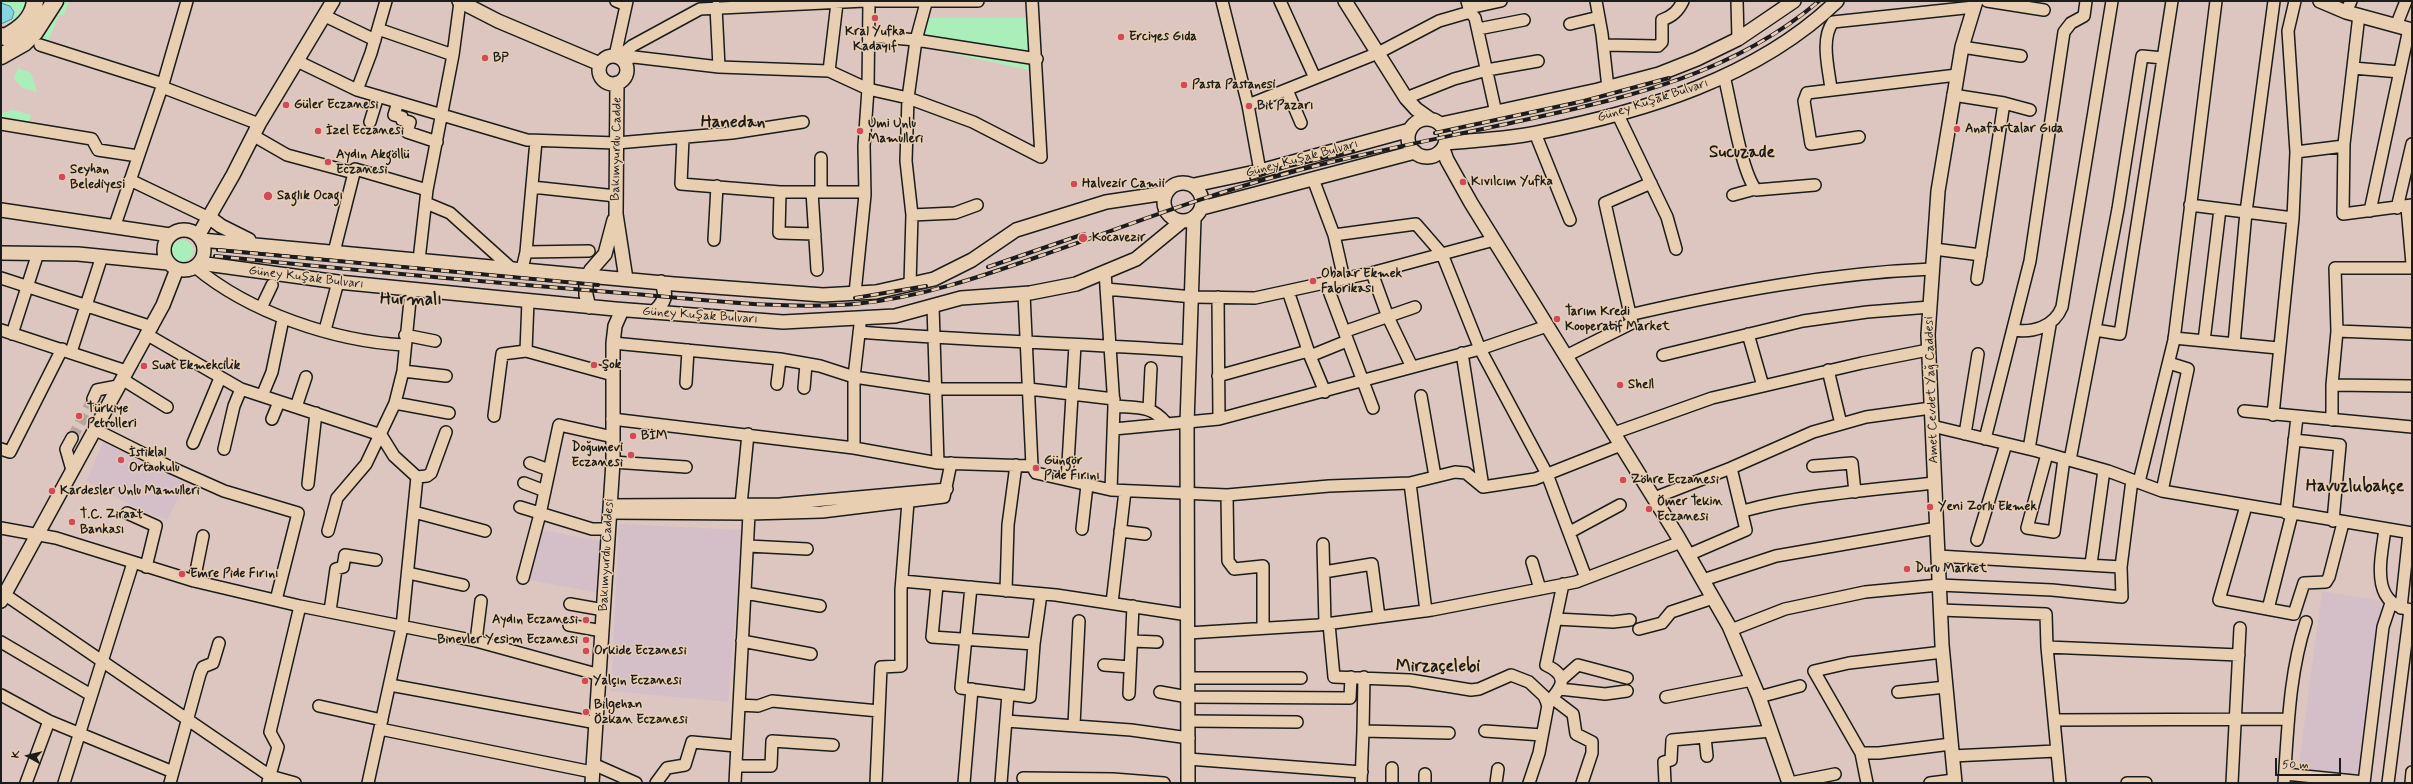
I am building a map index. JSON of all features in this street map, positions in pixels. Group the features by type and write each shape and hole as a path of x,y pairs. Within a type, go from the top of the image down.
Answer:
{"highway":[{"path":"1,36 5,37 23,27 35,8 35,1"},
{"path":"1,56 24,43 35,32 55,1"}],"main road":[{"path":"3,598 163,305 172,266 164,252 164,246 175,233 206,216 216,205 254,136 259,124 332,1"},
{"path":"460,1 498,21 600,64"},
{"path":"1345,1 1406,98 1416,109 1436,122 1447,136 1442,152 1494,240 1703,580 1731,630 1759,697 1789,783"},
{"name":"Güney Kuşak Bulvarı","path":"1436,122 1496,113 1608,88 1659,74 1697,59 1738,39 1794,1"},
{"name":"Güney Kuşak Bulvarı","path":"1442,152 1618,114 1709,84 1776,48 1826,12 1837,1"},
{"path":"2320,1 2352,9 2410,30"},
{"name":"Amet Cevdet Yağ Caddesi","path":"1955,782 1940,610 1928,350 1938,191 1962,47 1975,4"},
{"path":"606,57 619,58 627,73 617,84 604,81 599,73 600,64 606,57"},
{"name":"Bakımyurdu Cadde","path":"616,214 617,84"},
{"path":"1416,109 1408,142 1414,152 1420,156 1442,152"},
{"path":"1412,127 1418,121 1436,122"},
{"name":"Güney Kuşak Bulvarı","path":"1194,185 1260,171 1412,127"},
{"name":"Güney Kuşak Bulvarı","path":"197,265 411,290 590,307 783,322 895,316 961,298 1024,294 1076,284 1136,259 1192,216 1313,179 1414,152"},
{"path":"1188,783 1187,423 1193,297 1192,216 1202,195 1194,185 1181,183 1170,188 1164,199 1166,211 1175,220 1192,216"},
{"path":"1,210 175,233 186,230 199,238 334,252 588,276 822,295 876,292 934,279 972,260 1016,230 1106,202 1166,193"},
{"path":"590,307 586,295 588,276 606,254 616,214"},
{"path":"616,214 626,279"},
{"path":"1,253 102,256 172,266 189,270 197,265 204,252 199,238 206,216"},
{"path":"206,216 221,226 260,244"},
{"path":"654,312 664,300 666,290 661,282"},
{"name":"Bakımyurdu Caddesi","path":"593,773 613,462 613,343 616,309"}],"street":[{"path":"114,225 163,85 187,1"},
{"path":"357,90 377,34 386,1"},
{"path":"420,260 427,190 453,55 460,1"},
{"path":"619,58 632,46 703,5 716,7 865,1"},
{"path":"855,293 865,192 864,146 868,89 870,1"},
{"path":"877,1 978,1"},
{"path":"619,58 634,57 719,67 829,71 868,89 908,98 972,122 1041,157 1037,59 1032,1"},
{"path":"1222,1 1248,105 1260,171"},
{"path":"1280,1 1315,78"},
{"path":"1248,105 1378,53 1469,7 1500,1"},
{"path":"1596,1 1604,45 1608,88"},
{"path":"1604,45 1658,46 1663,35 1662,20 1671,16 1678,10 1683,1"},
{"path":"1737,1 1738,39"},
{"path":"1987,1 2044,10"},
{"path":"1986,439 2030,261 2064,32 2071,23 2084,16 2086,1"},
{"path":"2013,330 2026,332 2050,325 2058,318 2062,307 2112,1"},
{"path":"2095,330 2120,334 2172,1"},
{"path":"1731,630 1785,609 1865,592 1939,585 2052,590 2122,597 2121,567 2135,481 2169,363 2174,338 2216,1"},
{"path":"2234,344 2246,212 2274,1"},
{"path":"2273,415 2278,348 2292,218 2296,152 2288,31 2295,1"},
{"path":"2396,26 2406,1"},
{"path":"619,58 623,2"},
{"path":"910,284 912,215 906,161 908,98 916,40 926,2"},
{"path":"829,71 837,3"},
{"path":"1831,89 1826,43 1828,28 1833,22 1975,4"},
{"path":"716,7 719,67"},
{"path":"1469,7 1475,18 1478,29 1496,113"},
{"path":"2352,9 2353,68 2344,146 2343,214 2405,207"},
{"path":"324,16 377,34 453,55"},
{"path":"1570,24 1599,17"},
{"path":"1478,29 1524,20"},
{"path":"2370,211 2410,30"},
{"path":"870,36 916,40 1037,59"},
{"path":"40,45 163,85 259,124"},
{"path":"1962,47 2021,56"},
{"path":"2047,454 2027,528 2054,532 2067,460 2095,330 2118,209 2142,56 2164,58"},
{"path":"297,61 357,90 536,141 617,143 732,133 803,122"},
{"path":"1406,98 1454,79 1487,70 1538,61"},
{"path":"2353,68 2400,72"},
{"path":"1860,137 1811,144 1804,101 1807,93 1957,75"},
{"path":"1724,76 1744,161 1755,189"},
{"path":"1287,90 1301,123"},
{"path":"1953,95 2004,103 2030,110"},
{"path":"370,122 378,96"},
{"path":"398,102 394,115 402,117 402,120 410,122 407,132 437,142"},
{"path":"1977,279 2004,103"},
{"path":"1618,114 1667,217 1676,249"},
{"path":"1,124 92,139 98,150 138,156"},
{"path":"1535,133 1570,220"},
{"path":"254,136 286,155 354,173"},
{"path":"683,138 681,184 780,192 865,192"},
{"path":"426,203 450,213 517,269 526,252 536,141"},
{"path":"2412,144 2405,207 2412,264"},
{"path":"2296,152 2344,146"},
{"path":"817,270 815,234 816,192 821,158"},
{"path":"334,252 355,169 427,190"},
{"path":"1313,179 1334,235 1344,279"},
{"path":"130,180 206,216"},
{"path":"1566,356 1632,323 1605,203 1651,183"},
{"path":"1733,195 1755,189 1815,185"},
{"path":"714,240 717,186"},
{"path":"532,187 616,196"},
{"path":"780,192 779,233 815,234"},
{"path":"912,215 955,213 977,205"},
{"path":"2190,206 2292,218"},
{"path":"2204,341 2220,209"},
{"path":"1334,235 1416,224 1442,254 1480,349 1547,474 1586,578"},
{"path":"1106,289 1193,297 1255,298 1372,273 1494,240"},
{"path":"1934,249 1981,255"},
{"path":"526,252 589,251"},
{"path":"12,334 38,253"},
{"path":"1,449 10,452 67,351 85,306 102,256"},
{"path":"197,265 209,279 283,319 376,344 405,340 435,341"},
{"path":"2332,420 2332,385 2337,331 2335,268 2412,268"},
{"path":"1629,314 1816,278 1877,271 1932,269"},
{"path":"1105,272 1114,403 1111,490"},
{"path":"1372,273 1388,317 1412,367"},
{"path":"1,278 85,306 149,330 220,378 241,389 381,435 394,456 417,477 427,476 431,473 446,432"},
{"path":"325,330 338,282"},
{"path":"1326,283 1347,341 1364,380 1373,408"},
{"path":"261,308 272,285"},
{"path":"328,531 337,498 366,464 395,403 403,370 411,290"},
{"path":"1288,291 1309,354 1325,392"},
{"path":"1024,294 1032,466 1036,473 1111,490 1187,494 1227,495 1329,486 1410,483 1455,472 1466,473 1483,487 1535,479 1621,445"},
{"path":"1218,297 1218,376 1220,419"},
{"path":"526,351 528,301"},
{"path":"933,306 938,463"},
{"path":"1349,330 1415,307"},
{"path":"1663,355 1803,321 1867,312 1930,307"},
{"path":"854,448 854,377 860,332 860,318"},
{"path":"262,396 272,372 283,319"},
{"path":"2029,449 2050,325"},
{"path":"1114,429 1220,419 1325,392 1480,349 1547,326"},
{"path":"1,330 67,351 122,378 167,407"},
{"path":"2337,331 2412,334"},
{"path":"860,332 1026,344 1109,345 1190,351"},
{"path":"1748,334 1763,386"},
{"path":"2174,338 2278,348"},
{"path":"1218,376 1309,354 1347,341"},
{"path":"613,343 780,359 806,364 854,377 936,389 1029,389 1071,393 1149,409 1159,414 1166,423"},
{"path":"1067,480 1075,344"},
{"path":"686,383 688,350"},
{"path":"1614,433 1712,398 1828,370 1928,350"},
{"path":"494,416 502,354 526,351 614,375"},
{"path":"1462,353 1483,487"},
{"path":"1965,434 1978,354"},
{"path":"777,384 780,359"},
{"path":"2162,491 2188,369 2169,363"},
{"path":"804,388 806,364"},
{"path":"1149,409 1151,368"},
{"path":"403,370 446,376"},
{"path":"1828,370 1841,424"},
{"path":"296,407 306,377"},
{"path":"93,399 97,390 122,378"},
{"path":"193,443 220,378"},
{"path":"2332,385 2412,386"},
{"path":"224,449 234,406 241,389"},
{"path":"1421,396 1435,476"},
{"path":"272,419 279,402"},
{"path":"395,403 449,413"},
{"path":"1654,498 1732,468 1812,432 1866,417 1931,408"},
{"path":"2244,411 2273,415 2412,427"},
{"path":"308,484 316,413"},
{"path":"2268,609 2289,513 2297,417"},
{"path":"612,419 748,434 854,448 938,463 1032,466"},
{"path":"523,578 540,514 559,425 613,437"},
{"path":"1932,426 2029,449 2104,470 2162,491 2410,533 2408,609 2388,783"},
{"path":"94,429 170,467 224,491 298,513 276,600"},
{"path":"741,505 748,434"},
{"path":"72,438 66,449 72,470"},
{"path":"2246,506 2219,600 2294,614 2304,583 2326,582 2338,522 2340,445 2294,440"},
{"path":"1977,540 2006,444"},
{"path":"613,462 686,468"},
{"path":"1813,466 1852,462 1855,492"},
{"path":"530,463 549,470"},
{"path":"610,509 749,514 822,512 908,502 944,497 947,489 951,463"},
{"path":"1006,590 1008,526 1016,465"},
{"path":"1688,555 1746,530 1732,468"},
{"path":"2091,564 2104,470"},
{"path":"368,783 402,627 417,477"},
{"path":"524,483 545,491"},
{"path":"1410,483 1426,611"},
{"path":"1743,512 1770,504 1934,483"},
{"path":"1082,529 1087,484"},
{"path":"610,509 741,505 866,498 947,489"},
{"path":"1112,603 1125,490"},
{"path":"1227,495 1228,561 1234,569 1262,566 1263,628"},
{"path":"876,783 880,667 901,666 902,581 908,502"},
{"path":"1570,532 1620,505"},
{"path":"520,507 592,528 609,529"},
{"path":"414,512 485,532"},
{"path":"127,513 156,526 146,567"},
{"path":"735,783 749,514"},
{"path":"1,528 56,538 194,581 300,606 476,642 600,675"},
{"path":"1703,580 1776,556 1936,528"},
{"path":"2306,622 2296,653 2288,719 2284,778 2364,782 2383,627 2391,603 2379,577 2385,529"},
{"path":"1120,531 1145,534"},
{"path":"194,581 204,536"},
{"path":"1188,633 1327,624 1426,611 1540,589 1586,578 1681,542"},
{"path":"1323,544 1327,624 1332,675 1334,677 1410,680 1471,690 1479,689 1510,675 1529,682 1550,701 1573,714 1576,734 1592,742 1592,753 1582,783"},
{"path":"748,546 807,549"},
{"path":"330,611 336,569 343,567 344,555 376,560"},
{"path":"1938,556 2121,567"},
{"path":"1532,562 1540,589"},
{"path":"64,783 80,734 100,660 133,563"},
{"path":"1324,572 1372,564 1379,617"},
{"path":"408,573 463,585"},
{"path":"902,581 1041,594 1188,614"},
{"path":"937,584 932,637 1034,644"},
{"path":"1561,685 1555,670 1546,665 1563,584"},
{"path":"971,588 961,688 1030,697 1034,644 1041,594"},
{"path":"745,593 820,606"},
{"path":"3,598 100,660 269,779 295,783"},
{"path":"1639,630 1662,623 1671,612 1713,598"},
{"path":"476,642 481,601"},
{"path":"2391,603 2408,609"},
{"path":"570,604 604,610"},
{"path":"269,779 278,747 270,732 300,606"},
{"path":"1129,694 1133,606"},
{"path":"1940,610 2046,614 2047,647 2060,783"},
{"path":"1556,619 1612,622 1630,620"},
{"path":"1074,726 1079,621"},
{"path":"569,625 602,631"},
{"path":"2232,783 2237,719 2240,628"},
{"path":"742,641 812,654"},
{"path":"1132,641 1157,642"},
{"path":"1,642 91,694"},
{"path":"170,783 200,674 203,667 213,663 219,643"},
{"path":"2047,647 2239,655"},
{"path":"1867,783 1861,753 1814,671 1849,663 1943,652"},
{"path":"1104,665 1130,667"},
{"path":"1529,783 1539,754 1550,701 1578,665 1626,678"},
{"path":"1160,692 1188,697 1350,698 1351,677"},
{"path":"1361,783 1364,731 1364,677"},
{"path":"1188,678 1301,678"},
{"path":"1666,697 1752,680"},
{"path":"390,685 597,723"},
{"path":"1561,685 1605,694 1627,691"},
{"path":"1759,697 1800,686"},
{"path":"1898,692 1946,687"},
{"path":"964,783 972,689"},
{"path":"1001,783 1008,694"},
{"path":"1,695 49,721 173,772"},
{"path":"739,705 758,706 772,701 879,711"},
{"path":"319,706 381,725 636,783"},
{"path":"2054,720 2288,719"},
{"path":"1188,720 1297,722"},
{"path":"26,783 49,721"},
{"path":"1006,721 1074,726 1189,738"},
{"path":"1364,731 1449,733"},
{"path":"1485,731 1542,735"},
{"path":"1665,783 1664,762 1671,760 1672,740 1771,731"},
{"path":"1705,737 1706,756"},
{"path":"736,766 771,766 772,741 833,745"},
{"path":"656,783 667,768 685,765 692,742 736,746"},
{"path":"1861,753 1952,750 2056,751"},
{"path":"1188,759 1362,772"},
{"path":"1392,768 1392,783"},
{"path":"1496,783 1498,769"},
{"path":"2411,783 2412,772"},
{"path":"1789,783 1835,774"},
{"path":"1023,778 1113,779 1164,783"},
{"path":"1930,783 1955,782"},
{"path":"2127,783 2146,783"}],"shaded area":[{"name":"İstiklal Ortaokulu","path":"105,439 192,483 185,496 180,494 167,520 145,513 86,481"},
{"path":"619,524 743,530 728,702 611,691"},
{"path":"542,530 600,541 599,593 529,580"},
{"path":"2322,591 2382,601 2361,777 2298,771"}],"green space":[{"path":"1,1 27,1 23,9 14,20 1,24"},
{"path":"58,1 69,1 64,15 59,15 46,46 33,40"},
{"path":"928,18 1029,18 1029,70 921,47"},
{"path":"18,68 31,73 37,92 22,88 14,78"},
{"path":"13,110 31,115 30,121 39,127 45,128 55,125 85,135 18,125 13,119 1,118 1,113"},
{"path":"182,240 190,243 193,251 190,259 182,262 174,259 171,251 174,243"}],"water":[{"path":"1,3 10,6 14,12 12,19 1,24"}],"tunnel":[{"path":"72,438 93,399"}],"railway":[{"path":"215,256 418,276 738,303 797,306 855,304 879,301 926,292 972,279 1192,202 1285,174 1376,152 1499,126 1644,91 1718,64 1753,47 1786,26 1819,1"},
{"path":"1435,133 1584,101 1669,78"},
{"path":"1251,178 1285,167 1353,151"},
{"path":"988,267 1084,234"},
{"path":"218,250 598,285"},
{"path":"855,298 926,286"}],"place":[{"name":"Kral Yufka Kadayıf","path":"875,18"},
{"name":"Erciyes Gıda","path":"1121,37"},
{"name":"BP","path":"485,58"},
{"name":"Pasta Pastanesi","path":"1184,85"},
{"name":"Güler Eczanesi","path":"286,105"},
{"name":"Bit Pazarı","path":"1249,106"},
{"name":"Anafartalar Gıda","path":"1957,129"},
{"name":"İzel Eczanesi","path":"318,131"},
{"name":"Umi Unlu Mamulleri","path":"860,131"},
{"name":"Aydın Akgöllü Eczanesi","path":"328,162"},
{"name":"Seyhan Belediyesi","path":"62,177"},
{"name":"Kıvılcım Yufka","path":"1463,182"},
{"name":"Halvezir Camii","path":"1074,184"},
{"name":"Saglık Ocagı","path":"268,196"},
{"name":"Kocavezir","path":"1083,238"},
{"name":"Obalar Ekmek Fabrikası","path":"1313,281"},
{"name":"Tarım Kredi Kooperatif Market","path":"1557,319"},
{"name":"Şok","path":"594,365"},
{"name":"Suat Ekmekcilik","path":"144,366"},
{"name":"Shell","path":"1620,385"},
{"name":"Türkiye Petrolleri","path":"79,416"},
{"name":"BİM","path":"633,436"},
{"name":"Doğumevi Eczanesi","path":"631,455"},
{"name":"İstiklal Ortaokulu","path":"121,460"},
{"name":"Güngör Pide Fırını","path":"1036,468"},
{"name":"Zöhre Eczanesi","path":"1623,480"},
{"name":"Kardesler Unlu Mamulleri","path":"52,491"},
{"name":"Yeni Zorlu Ekmek","path":"1930,507"},
{"name":"Ömer Tekin Eczanesi","path":"1649,509"},
{"name":"T.C. Ziraat Bankası","path":"72,522"},
{"name":"Duru Market","path":"1907,569"},
{"name":"Emre Pide Fırını","path":"182,574"},
{"name":"Aydın Eczanesi","path":"586,620"},
{"name":"Binevler Yesim Eczanesi","path":"586,640"},
{"name":"Orkide Eczanesi","path":"586,651"},
{"name":"Yalçın Eczanesi","path":"585,681"},
{"name":"Bilgehan Özkan Eczanesi","path":"586,712"}],"district":[{"name":"Hanedan","path":"733,123"},
{"name":"Sucuzade","path":"1742,153"},
{"name":"Hurmalı","path":"411,300"},
{"name":"Havuzlubahçe","path":"2355,487"},
{"name":"Mirzaçelebi","path":"1438,667"}]}
